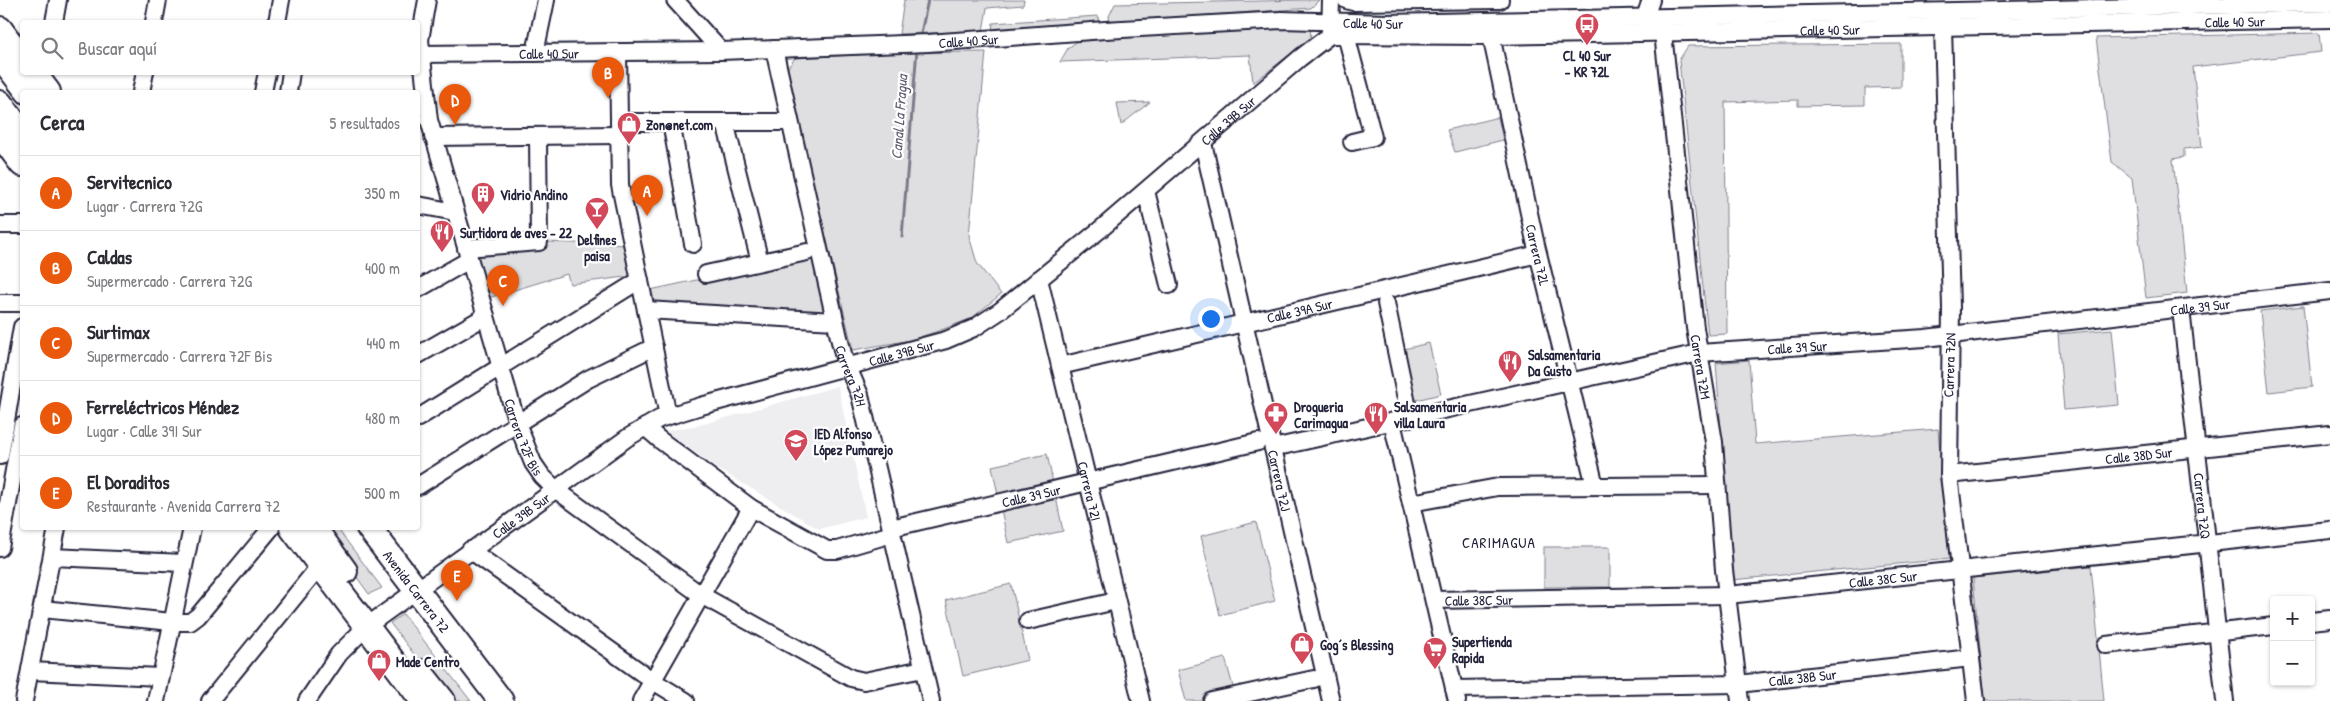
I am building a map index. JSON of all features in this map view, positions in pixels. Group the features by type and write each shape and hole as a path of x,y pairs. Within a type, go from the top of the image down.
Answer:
{"highway":[{"path":"0,28 20,56"},
{"path":"0,56 26,90"},
{"path":"35,75 46,90"},
{"path":"0,103 7,138 20,161"},
{"path":"294,530 321,564 443,701"},
{"path":"315,530 423,701"},
{"name":"Avenida Carrera 72","path":"352,530 410,594 501,701"},
{"name":"Avenida Carrera 72","path":"369,530 482,701"}],"street":[{"path":"54,20 58,0"},
{"path":"154,20 158,0"},
{"path":"276,20 281,0"},
{"name":"Carrera 72F Bis","path":"420,40 427,0"},
{"path":"536,53 546,0"},
{"path":"675,0 721,51"},
{"path":"1331,0 1373,137 1352,142"},
{"name":"Calle 40 Sur","path":"1348,1 1500,0"},
{"path":"1644,17 1651,0"},
{"path":"1379,23 1383,1"},
{"name":"Calle 40 Sur","path":"420,54 721,51 928,44 1105,30 1281,20 1343,35 1489,28 1644,17 2330,3"},
{"path":"1940,11 1943,27"},
{"name":"Calle 40 Sur","path":"1343,35 1379,23 1663,33 2330,18"},
{"name":"Carrera 72N","path":"1943,27 1950,336 1948,475 1976,701"},
{"name":"Carrera 72L","path":"1489,28 1538,254 1595,486"},
{"name":"Carrera 72M","path":"1663,33 1699,353 1714,442 1740,701"},
{"name":"Calle 39B Sur","path":"307,701 339,654 373,621 555,489 645,427 668,416 960,335 1000,311 1203,143 1300,58 1343,35"},
{"name":"Carrera 72H","path":"774,49 835,321 848,366 860,395 931,701"},
{"path":"618,52 620,185 668,416"},
{"name":"Carrera 72F Bis","path":"420,61 426,105 427,132 455,212 517,423 532,463 542,476 555,489 701,595 851,678 864,681 923,670"},
{"path":"141,90 144,75"},
{"path":"263,90 266,75"},
{"path":"288,90 291,75"},
{"path":"427,132 538,136 671,122 790,122"},
{"path":"671,122 693,244"},
{"path":"725,122 760,262"},
{"path":"420,286 467,254 540,242 538,136"},
{"name":"Carrera 72J","path":"1203,143 1331,701"},
{"path":"1146,191 1169,285"},
{"path":"420,205 455,212"},
{"path":"0,225 20,225"},
{"path":"706,274 807,252"},
{"name":"Calle 39A Sur","path":"1060,366 1538,254"},
{"name":"Carrera 72I","path":"1039,279 1141,701"},
{"path":"420,417 640,280"},
{"name":"Calle 39 Sur","path":"1273,448 1699,353 1950,336 2330,291"},
{"path":"0,303 20,303"},
{"path":"1386,303 1410,418"},
{"name":"Carrera 72Q","path":"2181,309 2225,701"},
{"path":"646,310 835,321"},
{"path":"420,355 486,316"},
{"path":"1,446 20,338"},
{"path":"420,485 588,379 654,346"},
{"path":"1392,422 1456,695"},
{"path":"641,701 751,508 645,427"},
{"name":"Calle 38D Sur","path":"1948,475 2330,434"},
{"name":"Calle 39 Sur","path":"751,508 827,550 837,550 891,531 1258,442"},
{"path":"0,548 20,443"},
{"path":"1412,503 1498,487 1717,485"},
{"path":"24,701 58,530"},
{"path":"156,701 192,530"},
{"path":"42,609 172,622 190,622 198,616 269,530"},
{"name":"Calle 38C Sur","path":"1434,600 1728,595 2330,530"},
{"path":"470,550 653,681 686,701"},
{"path":"52,558 184,563"},
{"path":"210,701 321,564"},
{"path":"1028,621 1116,601"},
{"path":"2315,621 2330,619"},
{"path":"2106,645 2270,626"},
{"name":"Calle 38B Sur","path":"1456,695 1738,684 1971,658"},
{"path":"30,671 160,677"},
{"path":"1212,701 1314,680"}],"shaded area":[{"path":"904,0 1024,0 1023,5 987,8 983,31 899,34"},
{"path":"1319,0 1311,8 1110,22 1109,16 1115,4"},
{"path":"1098,16 1099,24 992,30 993,23"},
{"path":"1310,27 1311,38 1253,83 1250,55 1060,62 1068,48 1079,40"},
{"path":"2319,33 2321,52 2193,67 2202,147 2184,149 2184,157 2173,159 2187,293 2146,298 2132,178 2112,162 2096,38"},
{"path":"1901,44 1901,87 1865,88 1865,105 1798,106 1798,100 1725,102 1727,334 1708,335 1679,60 1688,46"},
{"path":"986,52 969,236 977,263 1001,294 972,318 941,330 911,340 853,350 786,70 795,58 897,53"},
{"path":"1150,102 1121,125 1117,103"},
{"path":"1498,117 1503,140 1455,152 1447,130"},
{"path":"546,242 628,245 633,276 570,284 567,274 485,299 476,254"},
{"path":"813,255 828,316 654,304 650,290"},
{"path":"2303,306 2312,387 2269,392 2260,311"},
{"path":"2112,329 2119,405 2064,410 2058,334"},
{"path":"1429,343 1441,394 1412,401 1400,350"},
{"path":"1749,360 1755,444 1938,429 1949,559 1732,580 1716,363"},
{"name":"IED Alfonso López Pumarejo","path":"838,386 866,517 819,529 715,467 666,431 704,424"},
{"path":"1047,454 1063,531 1008,543 992,466"},
{"path":"1256,522 1275,601 1220,615 1201,536"},
{"path":"322,530 338,530 382,588 369,594"},
{"path":"1544,547 1610,547 1610,587 1544,587"},
{"path":"2091,566 2104,701 1985,701 1973,578"},
{"path":"1011,584 1028,660 963,676 946,600"},
{"path":"403,614 471,701 450,701 390,623"},
{"path":"1225,658 1237,701 1186,701 1178,670"}],"waterway":[{"name":"Canal La Fragua","path":"920,38 928,0"},
{"name":"Canal La Fragua","path":"902,237 917,49"}],"place":[{"name":"CL 40 Sur - KR 72L","path":"1587,46"},
{"name":"Caldas","path":"608,98"},
{"name":"Ferreléctricos Méndez","path":"455,125"},
{"name":"Zon@net.com","path":"629,145"},
{"name":"Vidrio Andino","path":"483,215"},
{"name":"Servitecnico","path":"647,216"},
{"name":"Delfines paisa","path":"597,230"},
{"name":"Surtidora de aves - 22","path":"442,253"},
{"name":"Surtimax","path":"503,306"},
{"name":"Salsamentaria Da Gusto","path":"1510,383"},
{"name":"Drogueria Carimagua","path":"1276,435"},
{"name":"Salsamentaria villa Laura","path":"1376,435"},
{"name":"IED Alfonso López Pumarejo","path":"796,462"},
{"name":"El Doraditos","path":"457,601"},
{"name":"Gog´s Blessing","path":"1302,665"},
{"name":"Supertienda Rapida","path":"1435,670"},
{"name":"Made Centro","path":"379,682"}],"district":[{"name":"CARIMAGUA","path":"1499,542"}]}
